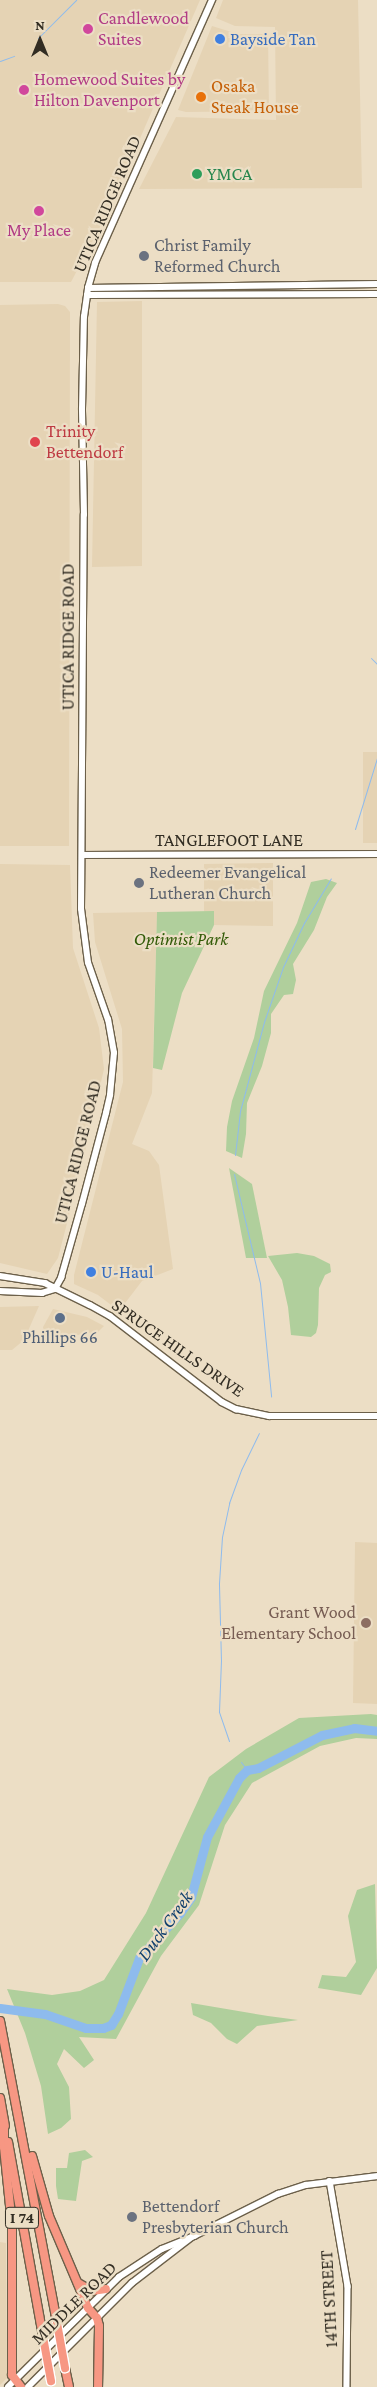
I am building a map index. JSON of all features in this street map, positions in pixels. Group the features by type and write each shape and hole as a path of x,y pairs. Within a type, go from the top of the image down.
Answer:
{"highway":[{"name":"I 74","path":"0,2021 23,2136 68,2387"},
{"name":"I 74","path":"0,2098 52,2384"},
{"path":"4,2122 4,2147 12,2226 12,2374 21,2387"},
{"path":"23,2136 31,2153 46,2207 88,2308 97,2318 99,2326 98,2387"},
{"path":"78,2283 92,2291 106,2289"}],"main road":[{"name":"UTICA RIDGE ROAD","path":"55,1289 82,1204 106,1113 110,1095 114,1053 108,1020 88,963 81,909 84,514 82,363 87,292 95,263 212,0"},
{"path":"87,292 377,284"},
{"path":"87,292 377,294"},
{"name":"TANGLEFOOT LANE","path":"82,855 377,854"},
{"name":"SPRUCE HILLS DRIVE","path":"0,1276 37,1280 110,1316 204,1389 236,1409 268,1416 377,1416"},
{"path":"0,1291 42,1294 55,1289"},
{"name":"MIDDLE ROAD","path":"28,2387 141,2274 194,2236 278,2194 330,2180 377,2176"},
{"name":"14TH STREET","path":"330,2180 348,2286 347,2387"},
{"name":"MIDDLE ROAD","path":"8,2387 106,2289 127,2271 148,2257 182,2239 194,2236"}],"shaded area":[{"path":"0,0 200,0 109,210 71,282 0,282"},
{"path":"223,0 358,0 362,188 139,189 176,117 276,120 275,27 235,26 216,18"},
{"path":"212,26 238,34 268,34 269,111 186,112 178,110"},
{"path":"142,301 142,566 92,567 97,302"},
{"path":"58,304 65,306 70,312 69,846 0,846 0,305"},
{"path":"363,752 377,752 377,843 363,843"},
{"path":"273,863 273,926 214,925 214,912 204,912 204,864"},
{"path":"0,864 70,865 73,948 99,1028 104,1069 58,1258 47,1274 0,1263"},
{"path":"157,912 152,1093 132,1144 149,1151 159,1165 173,1269 142,1281 119,1311 98,1295 74,1284 74,1275 123,1082 122,1029 95,942 93,913"},
{"path":"39,1306 24,1340 12,1350 0,1350 0,1307"},
{"path":"53,1309 87,1317 104,1326 98,1332 45,1340 43,1327"},
{"name":"Grant Wood Elementary School","path":"355,1542 377,1543 377,1704 353,1703"},
{"path":"0,2242 6,2243 7,2378 0,2385"}],"green space":[{"path":"326,879 337,883 327,897 314,930 293,964 296,980 293,994 284,995 271,1014 271,1033 262,1066 247,1103 246,1134 242,1158 226,1151 227,1127 232,1101 254,1038 264,991 297,923 311,882"},
{"name":"Optimist Park","path":"214,911 214,925 182,993 162,1070 153,1068 157,912"},
{"path":"229,1168 252,1184 267,1258 246,1258"},
{"path":"297,1253 314,1256 330,1264 331,1272 325,1275 319,1288 318,1325 316,1333 311,1337 291,1335 288,1307 282,1280 268,1256"},
{"path":"377,1715 377,1739 356,1738 320,1746 252,1783 225,1825 199,1905 161,1956 116,2039 79,2037 94,2060 84,2068 64,2049 57,2064 69,2087 71,2119 61,2128 48,2134 41,2086 25,2033 7,1989 52,1995 80,1991 104,1980 146,1913 209,1777 246,1749 299,1718"},
{"path":"375,1884 377,1968 361,1995 318,1988 322,1975 346,1977 356,1962 348,1916 357,1890"},
{"path":"191,2003 298,2020 257,2026 237,2044 227,2039 211,2023 193,2015"},
{"path":"85,2150 93,2157 82,2161 76,2201 58,2199 56,2168 67,2168 69,2153"}],"waterway":[{"path":"38,38 76,0"},
{"path":"0,61 14,56"},
{"path":"371,658 377,664"},
{"path":"355,829 377,758"},
{"path":"235,1155 240,1111 264,1022 283,967 304,923 331,878"},
{"path":"234,1174 260,1283 271,1396"},
{"path":"229,1741 219,1712 221,1661 219,1583 222,1537 229,1503 241,1470 259,1433"},
{"name":"Duck Creek","path":"0,2008 45,2014 86,2028 103,2028 111,2025 118,2014 139,1958 180,1913 191,1897 207,1837 239,1778 247,1770 258,1768 322,1735 354,1728 377,1731"},
{"path":"241,1762 247,1770"}],"place":[{"name":"Candlewood Suites","path":"88,29"},
{"name":"Bayside Tan","path":"220,39"},
{"name":"Homewood Suites by Hilton Davenport","path":"24,90"},
{"name":"Osaka Steak House","path":"201,97"},
{"name":"YMCA","path":"197,174"},
{"name":"My Place","path":"39,211"},
{"name":"Christ Family Reformed Church","path":"144,256"},
{"name":"Trinity Bettendorf","path":"35,442"},
{"name":"Redeemer Evangelical Lutheran Church","path":"139,883"},
{"name":"U-Haul","path":"91,1272"},
{"name":"Phillips 66","path":"60,1318"},
{"name":"Grant Wood Elementary School","path":"366,1623"},
{"name":"Bettendorf Presbyterian Church","path":"132,2217"}]}
